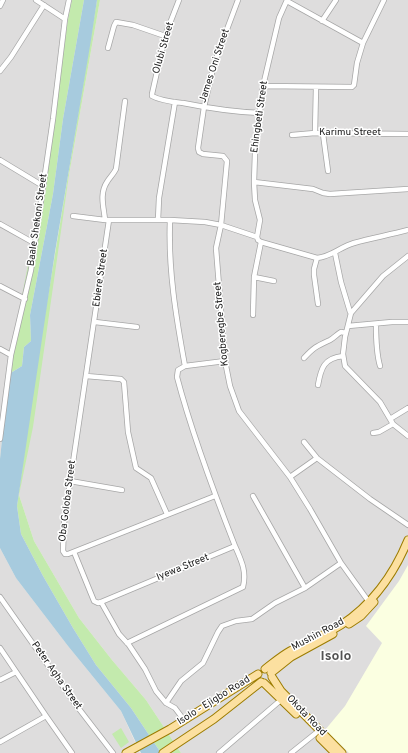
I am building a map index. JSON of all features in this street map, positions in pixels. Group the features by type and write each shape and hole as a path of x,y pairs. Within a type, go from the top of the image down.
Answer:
{"main road":[{"name":"Mushin Road","path":"269,673 288,652 341,625 369,602 380,590 391,574 408,540"},
{"name":"Mushin Road","path":"269,673 292,657 327,638 361,616 392,580 408,551"},
{"path":"263,683 270,681 269,673 261,670 258,674 258,678 263,683 282,699 334,753"},
{"name":"Okota Road","path":"269,673 282,691 342,753"},
{"name":"Isolo - Ejigbo Road","path":"126,753 170,729 258,674"},
{"name":"Isolo - Ejigbo Road","path":"162,753 214,719 263,683"}],"street":[{"path":"0,6 3,0"},
{"path":"36,0 66,19"},
{"name":"Baale Shekoni Street","path":"0,439 2,413 11,355 31,270 69,0"},
{"name":"Olubi Street","path":"152,96 165,36 179,0"},
{"name":"James Oni Street","path":"152,96 204,107 214,64 238,0"},
{"path":"322,21 336,0"},
{"path":"264,86 352,87 354,85 357,63 363,43 384,0"},
{"path":"287,1 363,43"},
{"name":"Ehingbeti Street","path":"257,237 260,220 255,200 254,182 255,153 260,113 264,86 279,18 287,1"},
{"path":"0,71 11,57 44,6"},
{"path":"108,48 116,22 133,25 165,36"},
{"path":"315,133 316,87"},
{"name":"Ebiere Street","path":"92,336 107,220 102,197 103,190 107,182 113,176 116,169 125,101"},
{"path":"158,220 159,198 175,102"},
{"path":"204,107 260,113"},
{"name":"Kogberegbe Street","path":"204,107 198,148 199,152 203,154 223,156 227,161 221,225 216,248 225,361 230,386 239,411 290,477 341,563 369,602"},
{"name":"Karimu Street","path":"292,135 315,133 408,134"},
{"path":"323,134 328,171"},
{"path":"0,160 43,186"},
{"path":"254,182 312,189 330,194 408,190"},
{"path":"73,216 107,220 170,220 205,222 221,225 257,237 261,242 317,258 324,258 335,253 341,248 354,243 408,230"},
{"path":"170,220 169,242 172,291 185,366"},
{"path":"0,224 34,243"},
{"path":"253,315 254,277 261,242"},
{"path":"335,253 341,282 351,313"},
{"path":"408,256 383,276 351,313 346,333 343,356 347,369 380,402 392,421 408,436"},
{"path":"317,258 314,268 314,275 318,304"},
{"path":"254,277 274,281"},
{"path":"0,286 25,299"},
{"path":"95,322 137,327"},
{"path":"348,326 408,322"},
{"path":"376,324 375,339 380,366"},
{"path":"304,358 311,350 322,342 331,340 341,332 346,333"},
{"name":"Oba Goloba Street","path":"92,336 64,523 63,551 65,554 74,552 215,496"},
{"path":"0,349 11,355"},
{"path":"318,385 324,364 333,358 343,356"},
{"path":"127,643 243,587 244,568 215,496 192,428 177,377 178,370 185,366 225,361"},
{"path":"86,376 121,379 124,382 128,432 136,468 151,478 167,514"},
{"path":"373,433 379,432 408,408"},
{"path":"304,442 317,458 370,499 408,525"},
{"path":"290,477 317,458"},
{"path":"70,481 122,490"},
{"path":"253,496 305,588"},
{"name":"Iyewa Street","path":"101,602 235,546"},
{"path":"74,552 94,601 98,603 101,602 119,634 145,669 156,691 166,703 175,708 184,720"},
{"path":"166,703 181,681 203,663 222,626 236,621 252,619 275,603 305,588 341,563"},
{"name":"Peter Agha Street","path":"0,597 76,705 113,753"},
{"path":"0,648 72,753"},
{"path":"0,680 16,672"},
{"path":"219,753 282,699"},
{"path":"0,742 46,716"},
{"path":"291,753 316,733"}],"shaded area":[{"path":"0,0 72,0 43,188 9,374 0,459"},
{"path":"100,0 408,0 408,753 181,753 146,700 79,618 34,541 19,495 69,175"},
{"path":"0,548 16,578 68,646 121,711 140,753 0,753"},
{"path":"408,565 408,753 349,753 325,730 345,706 382,643 366,626 399,581"}],"green space":[{"path":"72,0 84,0 63,119 53,194 30,315 31,341 24,347 22,366 9,374 13,342 43,188"},
{"path":"97,0 100,0 69,175 33,427 19,495 34,541 79,618 146,700 181,753 161,753 131,708 96,665 43,576 21,534 17,506 34,381"},
{"path":"121,728 129,742 121,748 112,734"}],"water":[{"path":"84,0 97,0 55,252 17,506 21,534 73,628 96,665 131,708 161,753 141,753 121,711 68,646 16,578 0,548 0,459 9,374 22,366 24,347 31,341 30,315 53,194 63,119"}],"district":[{"name":"Isolo","path":"336,657"}]}
